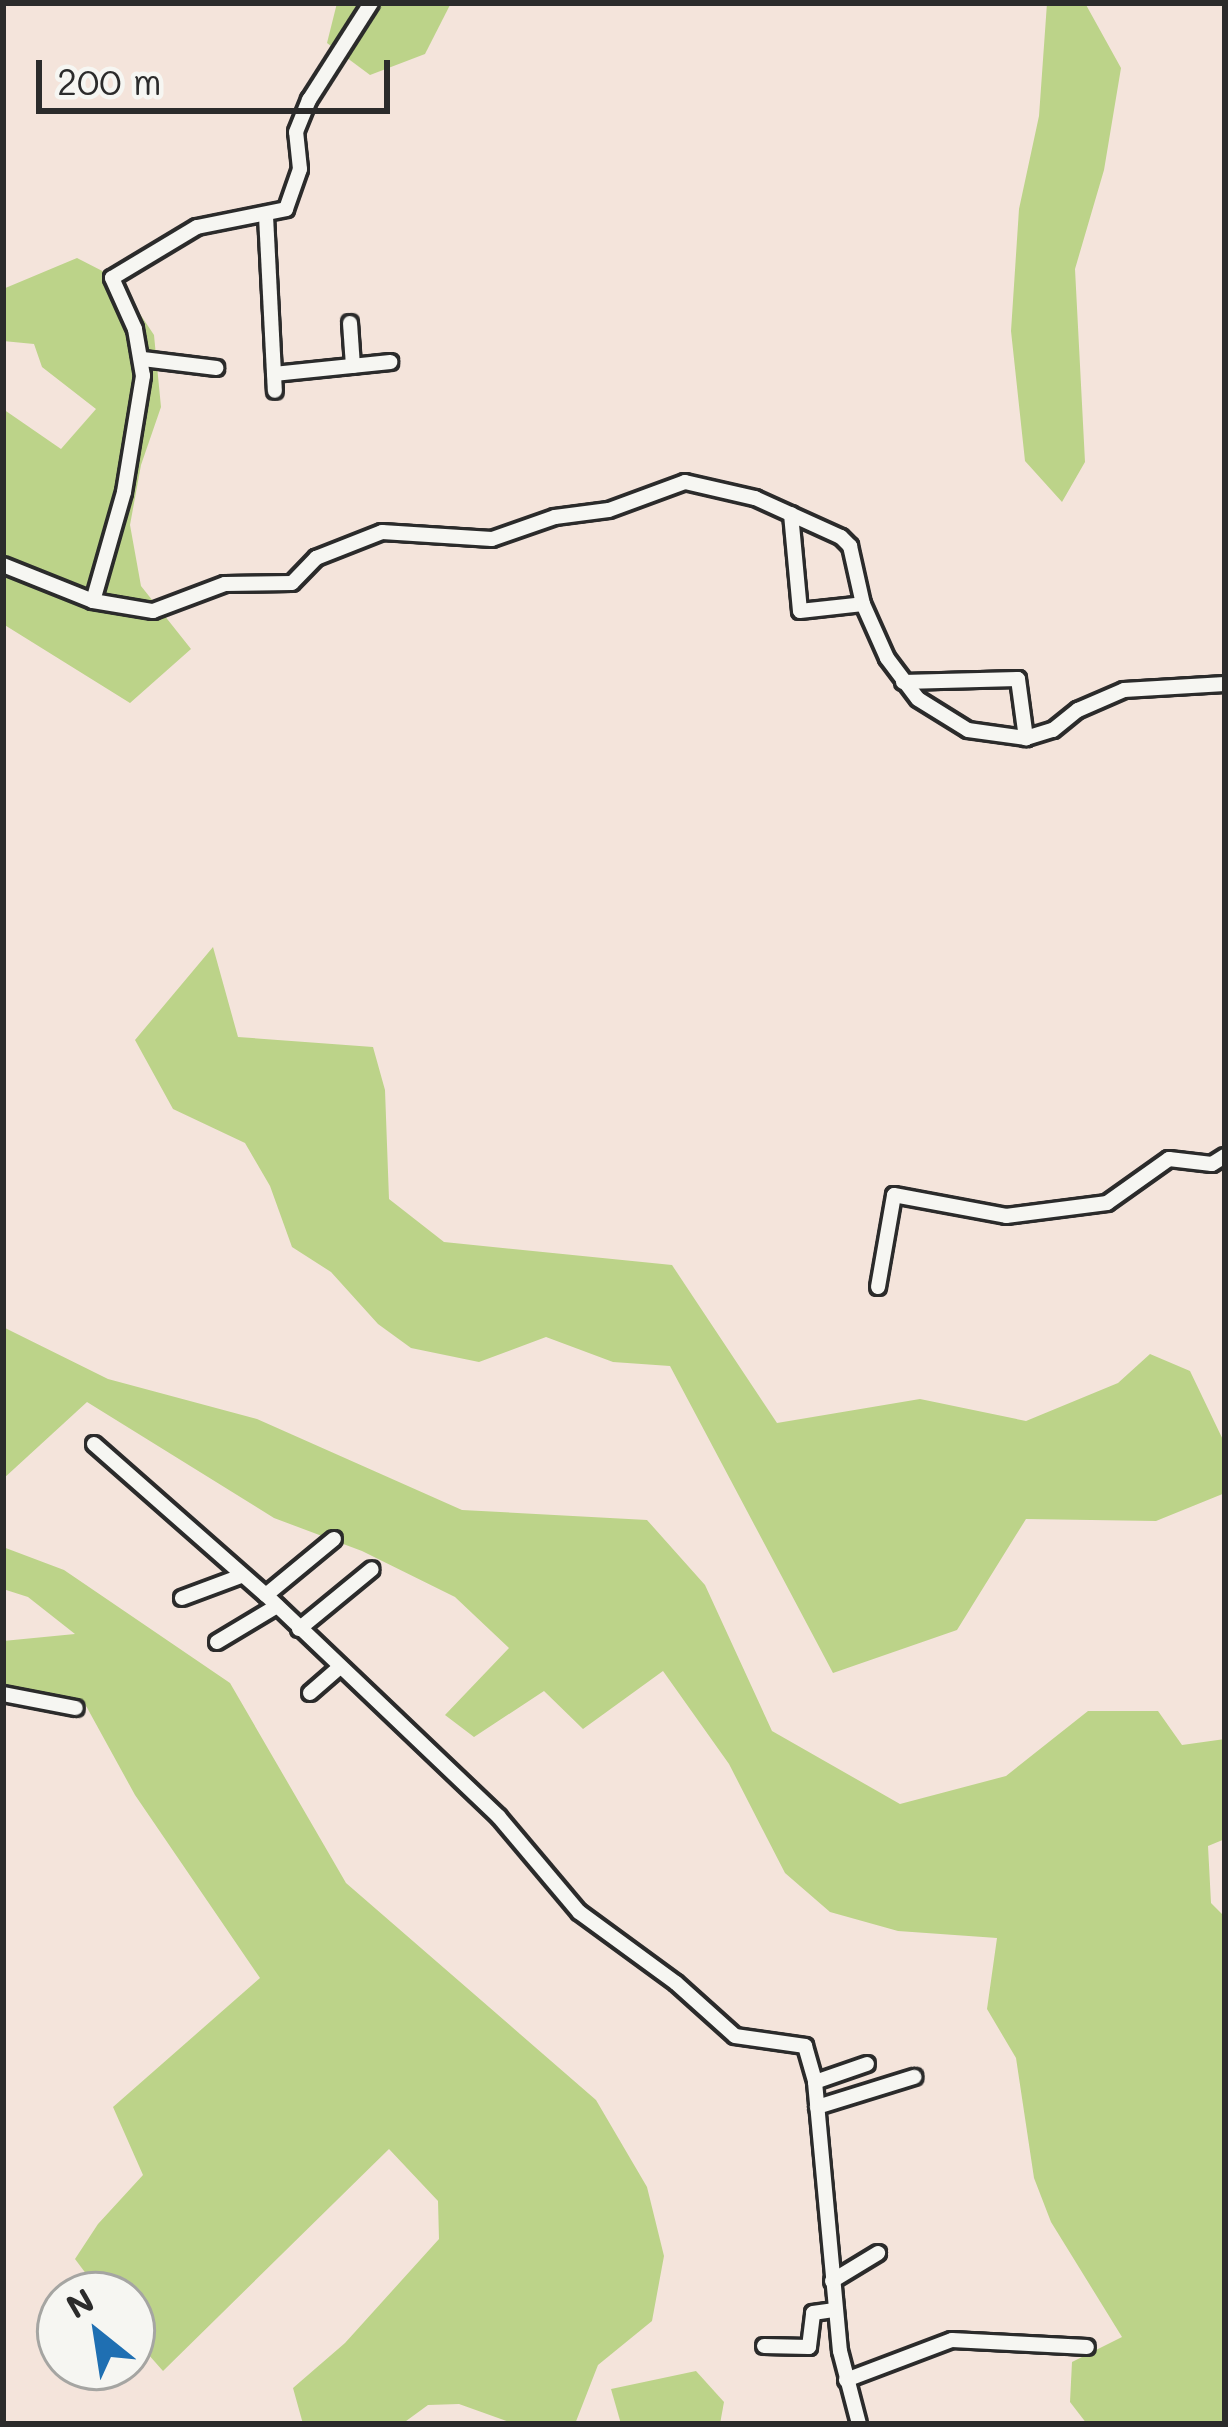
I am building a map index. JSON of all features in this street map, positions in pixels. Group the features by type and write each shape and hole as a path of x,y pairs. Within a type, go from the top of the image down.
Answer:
{"street":[{"path":"93,601 124,492 143,359 112,278 197,227 222,218 266,216 286,208 300,170 296,132 309,100 370,3"},
{"path":"266,216 275,382 390,362"},
{"path":"350,323 353,366"},
{"path":"143,359 216,368"},
{"path":"3,565 93,601 143,612 163,610 226,584 292,583 316,558 382,532 492,539 554,517 609,510 685,482 714,485 791,514 850,546 863,604 903,682 935,712 968,730 1026,738 1053,730 1078,710 1124,690 1225,684"},
{"path":"791,514 800,611 863,604"},
{"path":"903,682 1018,679 1026,738"},
{"path":"878,1287 894,1195 1006,1216 1107,1203 1169,1159 1212,1164 1225,1156"},
{"path":"94,1444 271,1601 499,1817 579,1912 676,1983 735,2036 805,2046 817,2107 836,2310 846,2380 859,2424"},
{"path":"218,1642 271,1601 334,1539"},
{"path":"299,1629 372,1569"},
{"path":"182,1598 242,1576"},
{"path":"310,1693 340,1667"},
{"path":"3,1694 76,1708"},
{"path":"814,2082 867,2064"},
{"path":"817,2107 914,2077"},
{"path":"832,2281 878,2253"},
{"path":"764,2346 809,2347 813,2313 836,2310"},
{"path":"846,2380 952,2340 1088,2347"}],"green space":[{"path":"337,3 451,3 425,54 370,75 327,43"},
{"path":"1047,3 1085,3 1121,68 1104,170 1075,269 1085,462 1062,502 1025,461 1011,331 1019,209 1039,116"},
{"path":"77,258 116,278 154,335 161,407 141,465 130,525 141,586 191,649 130,703 3,624 3,409 61,449 96,409 42,367 34,344 3,341 3,289"},
{"path":"213,947 238,1037 373,1047 385,1090 389,1199 444,1242 672,1265 777,1423 920,1399 1026,1421 1118,1383 1150,1354 1190,1371 1225,1444 1225,1493 1156,1521 1026,1519 957,1630 833,1673 670,1366 613,1362 546,1337 479,1362 411,1348 378,1324 331,1272 292,1247 270,1186 245,1143 173,1109 135,1040"},
{"path":"3,1327 108,1379 257,1419 462,1510 647,1520 705,1585 772,1731 900,1804 1006,1776 1088,1711 1158,1711 1182,1745 1225,1739 1225,1839 1208,1846 1211,1903 1225,1917 1225,2424 1087,2424 1070,2402 1072,2362 1122,2337 1051,2222 1034,2178 1016,2058 987,2009 997,1938 898,1931 830,1912 785,1873 729,1764 663,1671 583,1729 544,1691 474,1737 445,1715 509,1648 455,1597 362,1551 274,1518 87,1402 3,1479"},
{"path":"3,1547 64,1570 230,1683 346,1883 596,2100 647,2187 664,2256 652,2321 598,2365 575,2424 515,2424 459,2404 428,2405 402,2424 303,2424 293,2388 345,2343 439,2239 438,2201 389,2149 163,2371 156,2363 156,2271 84,2271 75,2259 98,2224 143,2175 113,2107 260,1978 135,1795 85,1704 3,1705 3,1641 75,1634 28,1597 3,1589"},
{"path":"696,2371 724,2402 720,2424 621,2424 611,2389"}]}
